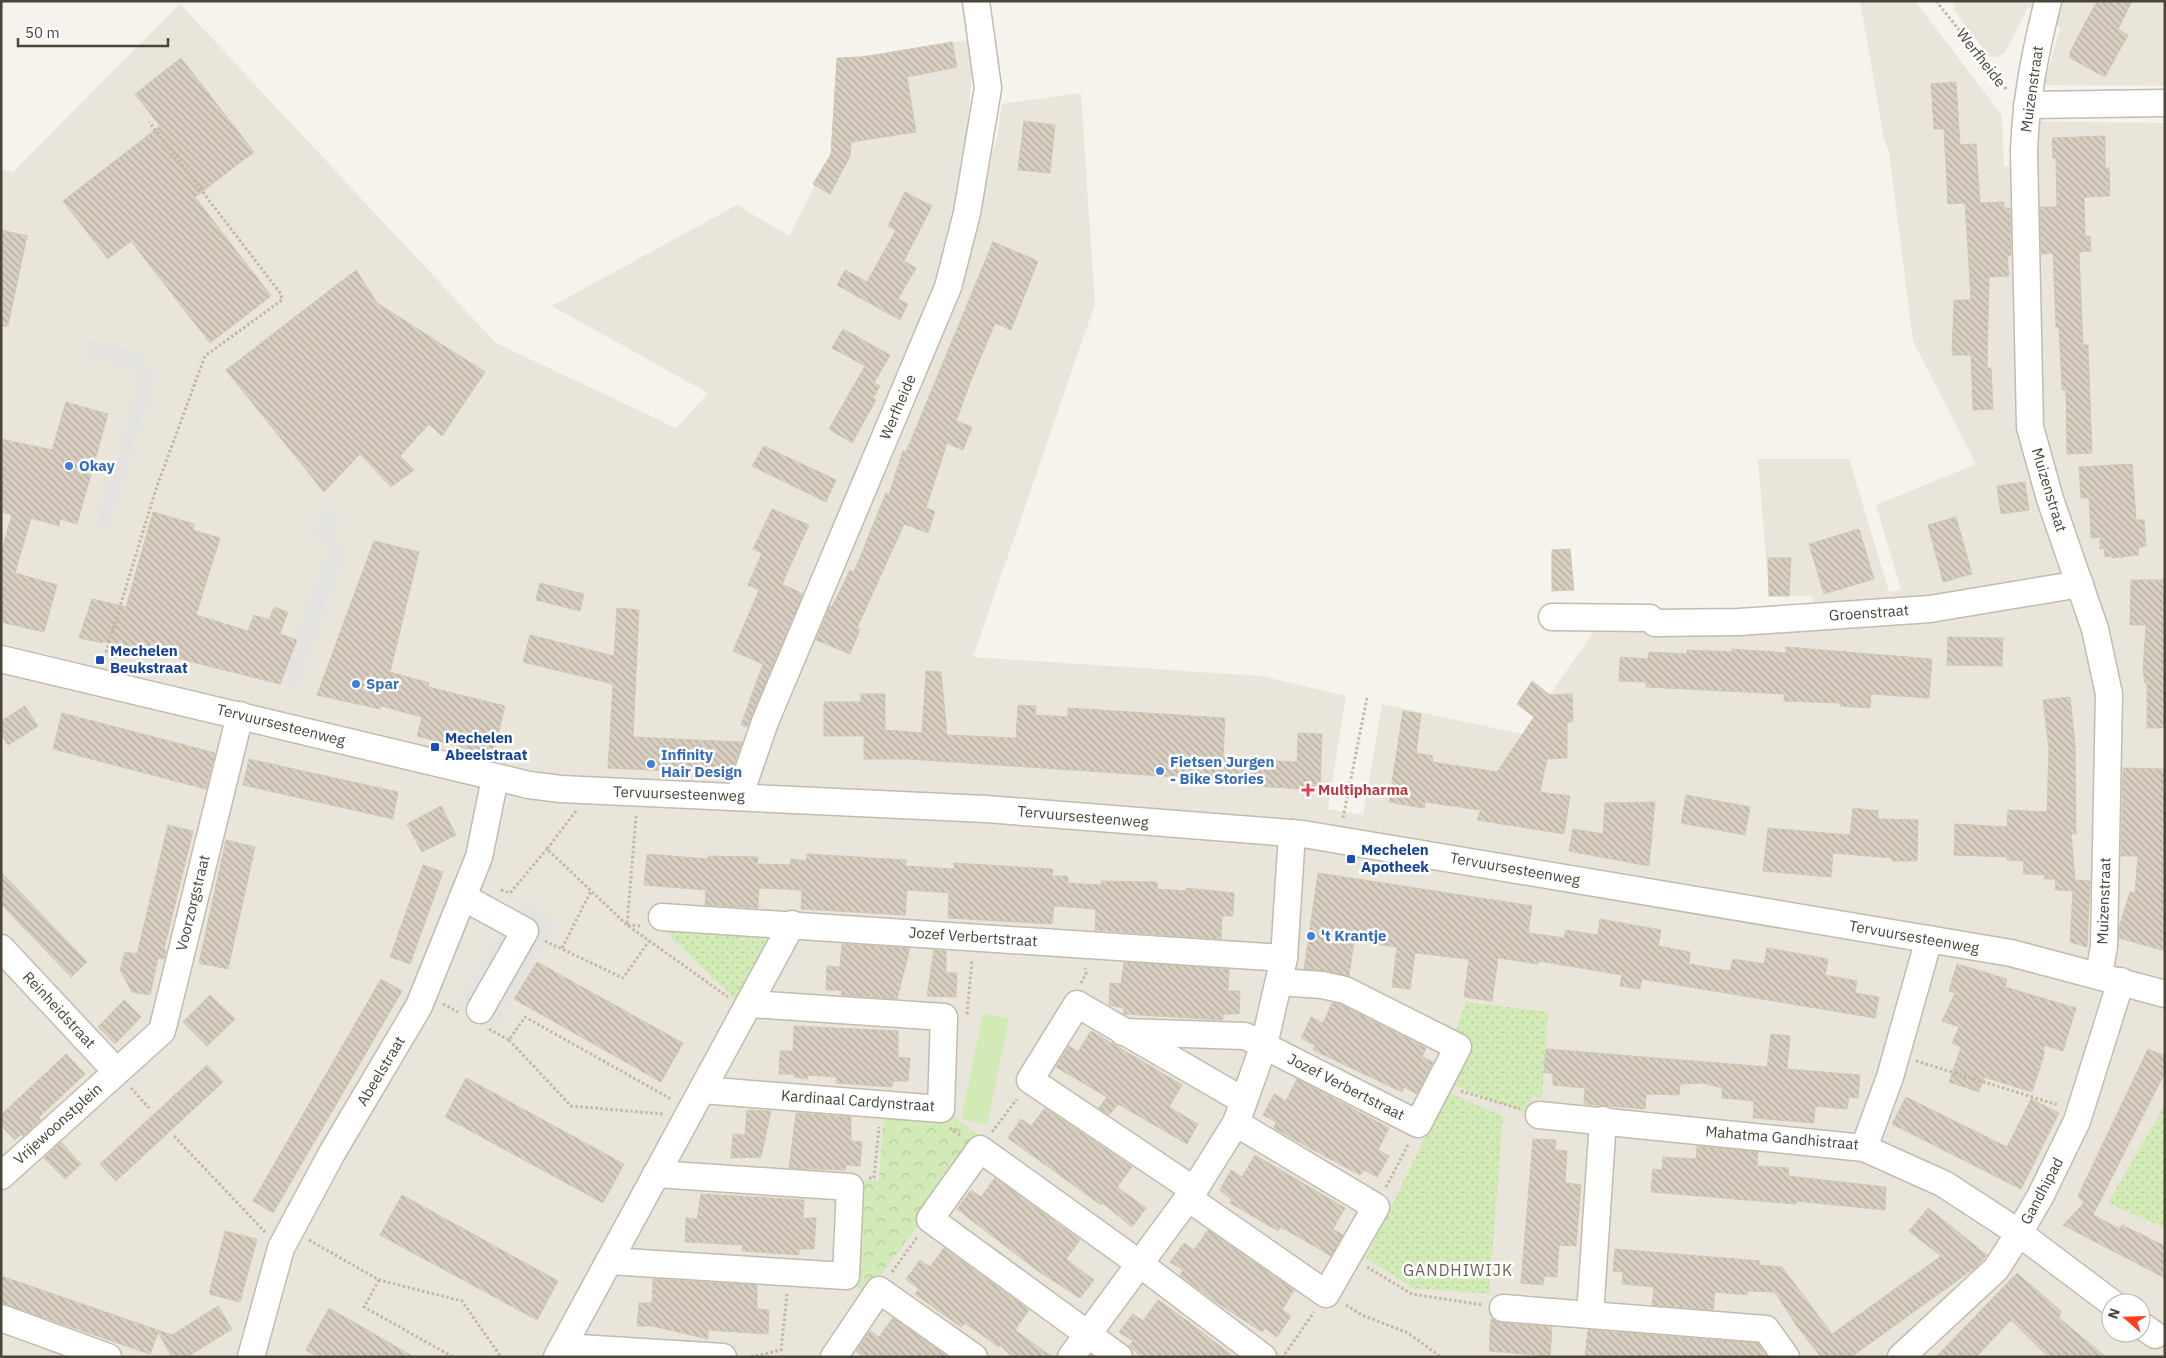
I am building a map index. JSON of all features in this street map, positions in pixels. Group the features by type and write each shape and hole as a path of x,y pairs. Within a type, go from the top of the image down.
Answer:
{"street":[{"name":"Werfheide","path":"738,797 764,722 948,287 967,213 988,88 976,1"},
{"name":"Muizenstraat","path":"2048,1 2032,66 2026,109 2024,151 2030,427 2050,499 2095,629 2109,694 2104,946 2110,978"},
{"path":"2026,109 2165,102"},
{"name":"Groenstraat","path":"1552,617 1650,618 1655,622 1739,622 1930,609 2080,584"},
{"name":"Tervuursesteenweg","path":"1,659 529,785 580,790 986,809 1292,833 1338,839 2011,953 2165,994"},
{"name":"Voorzorgstraat","path":"116,1071 162,1031 240,715"},
{"name":"Abeelstraat","path":"251,1357 286,1239 332,1154 424,995 479,857 495,778"},
{"path":"1071,1357 1191,1194 1240,1112 1264,1045 1281,970 1292,833"},
{"path":"466,888 525,932 475,1017"},
{"name":"Jozef Verbertstraat","path":"662,917 1082,944 1281,970 1322,985 1345,990 1458,1047 1418,1124 1245,1036 1123,1032"},
{"path":"723,1357 560,1352 749,1007 792,924"},
{"name":"Mahatma Gandhistraat","path":"1539,1115 1864,1148 1896,1056 1929,939"},
{"name":"Reinheidstraat","path":"1,948 116,1071"},
{"name":"Gandhipad","path":"1864,1148 1944,1184 2019,1233 2041,1194 2080,1112 2110,978"},
{"path":"1077,1004 1030,1080 1191,1194 1326,1294 1349,1257 1376,1207"},
{"name":"Jozef Verbertstraat","path":"1077,1004 1123,1032 1376,1207"},
{"path":"749,1007 944,1017 944,1023"},
{"name":"Kardinaal Cardynstraat","path":"694,1105 882,1104 941,1109 944,1023"},
{"name":"Vrijewoonstplein","path":"1,1176 116,1071"},
{"path":"1590,1315 1603,1120"},
{"path":"1119,1357 930,1220 980,1149 1140,1264 1262,1357"},
{"path":"609,1261 846,1276 850,1187 656,1174"},
{"path":"1901,1357 1996,1269 2019,1233 2101,1295"},
{"path":"834,1357 879,1290 974,1357"},
{"path":"1503,1308 1766,1329 1786,1357"},
{"path":"1,1318 108,1357"}],"path":[{"name":"Werfheide","path":"1936,1 2026,109"},
{"path":"98,682 112,628 122,604 157,486 205,356 282,300 282,294 149,122"},
{"path":"1338,839 1367,698"},
{"path":"466,888 510,893 547,849 579,806 580,790"},
{"path":"627,925 638,792"},
{"path":"547,849 627,925 749,1007"},
{"path":"562,948 591,891"},
{"path":"627,925 649,927 662,917"},
{"path":"944,1023 966,1024 974,937"},
{"path":"545,941 623,978 650,941"},
{"path":"1077,1004 1076,991 1086,974 1082,944"},
{"path":"424,995 475,1017 509,1040 571,1106 694,1105"},
{"path":"509,1040 525,1017 694,1105"},
{"path":"1896,1056 1953,1071 2080,1112"},
{"path":"941,1109 942,1123 980,1149 1030,1080"},
{"path":"1438,1084 1539,1115"},
{"path":"850,1187 858,1178 874,1178 882,1104"},
{"path":"1376,1207 1418,1124"},
{"path":"174,1136 286,1239 379,1280 462,1301 501,1357"},
{"path":"879,1290 930,1220"},
{"path":"1349,1257 1412,1294 1503,1308"},
{"path":"751,1357 781,1350 789,1272"},
{"path":"379,1280 364,1307 452,1357"},
{"path":"1283,1357 1326,1294 1362,1315 1408,1332 1442,1357"}],"shaded area":[{"path":"1860,1 1915,1 2002,115 2004,166 2035,168 2038,121 2165,123 2165,1357 1,1357 1,170 13,172 180,4 496,343 676,428 708,393 552,306 737,205 789,236 831,154 837,58 873,55 975,39 960,212 984,180 997,138 1002,104 1081,93 1095,304 973,657 1262,676 1346,696 1328,809 1363,815 1382,704 1522,734 1600,623 1645,621 1645,634 1727,633 1825,626 1812,596 1769,596 1758,459 1849,459 1889,592 1901,590 1876,505 1976,464 1913,341 1889,152 1884,139"},
{"path":"1952,1 2165,1 2165,86 2044,85 2060,28 2028,7 2005,53 1995,58 1988,55 1953,9 1956,6"},
{"path":"89,341 147,355 144,370 157,374 109,527 95,523 143,372 86,355"},
{"path":"324,508 339,513 331,542 347,549 296,688 280,684 330,544 315,538"},
{"path":"519,899 557,921 494,1030 456,1008"}],"green space":[{"path":"665,932 763,935 768,943 736,1000"},
{"path":"1466,1002 1548,1012 1542,1098 1532,1097 1529,1114 1450,1084 1469,1040 1456,1031"},
{"path":"983,1013 1009,1018 987,1125 961,1119"},
{"path":"1447,1092 1503,1116 1489,1294 1413,1288 1366,1258"},
{"path":"2165,1105 2165,1228 2108,1203"},
{"path":"884,1112 948,1114 984,1138 867,1293 854,1284 858,1180 879,1181"}],"building":[{"path":"2097,1 2132,1 2118,29 2128,35 2105,77 2070,58 2070,52"},
{"path":"952,42 957,67 907,77 916,132 851,142 850,156 830,194 813,184 831,154 837,58 863,57"},
{"path":"181,58 254,152 195,197 271,296 210,343 131,241 108,259 63,201 160,126 135,94"},
{"path":"1956,82 1960,145 1976,144 1980,203 2004,202 2004,208 2010,208 2011,255 2007,256 2009,276 1989,277 1987,368 1991,368 1993,409 1973,410 1971,355 1952,355 1954,300 1971,300 1965,203 1948,204 1944,129 1934,129 1931,84"},
{"path":"1024,121 1055,125 1050,173 1018,170"},
{"path":"2105,136 2105,168 2109,168 2110,196 2084,197 2085,236 2090,236 2091,251 2079,252 2083,345 2088,345 2092,453 2067,454 2066,390 2062,390 2059,327 2056,327 2053,253 2041,254 2040,207 2057,207 2056,158 2053,158 2052,138"},
{"path":"905,192 932,206 904,261 916,268 898,299 908,304 900,320 837,285 845,270 867,282 896,230 888,226"},
{"path":"1,230 27,236 8,326 1,326"},
{"path":"993,242 1038,261 1011,330 995,323 970,383 956,421 972,427 963,450 947,443 926,508 935,511 928,533 904,524 857,628 860,629 850,654 816,640 830,606 832,607 850,570 854,572 886,493 889,494 903,451 906,452"},
{"path":"356,270 377,303 485,372 442,436 429,424 400,456 414,470 391,487 360,454 324,492 226,370"},
{"path":"843,329 890,355 874,383 880,386 873,398 876,400 852,443 829,429 865,366 832,348"},
{"path":"66,402 108,414 77,524 60,519 59,526 31,518 15,573 57,585 44,632 1,622 1,552 12,515 1,511 1,439 52,450"},
{"path":"764,446 836,480 826,502 752,466"},
{"path":"2132,464 2136,520 2144,520 2146,546 2139,547 2138,555 2105,557 2104,548 2100,549 2100,537 2091,538 2089,498 2081,498 2079,467"},
{"path":"2025,482 2029,510 2001,514 1997,486"},
{"path":"772,509 809,525 782,584 803,594 747,727 741,725 763,664 733,651 759,590 748,585 762,553 753,549"},
{"path":"153,512 194,524 193,530 220,538 196,615 248,631 254,615 269,620 274,607 288,612 280,634 297,640 280,684 156,653 156,655 103,641 103,643 79,638 92,599 126,607"},
{"path":"1956,517 1972,574 1943,582 1928,525"},
{"path":"1859,529 1874,579 1824,594 1809,544"},
{"path":"374,541 419,552 390,672 429,683 428,687 505,706 493,755 417,736 422,717 381,706 380,709 317,695"},
{"path":"1570,549 1574,590 1552,591 1552,550"},
{"path":"1768,558 1791,558 1789,596 1769,596"},
{"path":"2131,580 2165,580 2165,728 2147,728 2147,683 2145,683 2143,671 2146,625 2130,625"},
{"path":"540,583 584,594 580,611 536,600"},
{"path":"617,608 639,610 633,737 742,742 731,774 608,768 613,684 523,662 530,635 614,656"},
{"path":"1948,637 2003,638 2002,666 1947,665"},
{"path":"1786,647 1932,659 1929,698 1871,694 1870,708 1840,706 1840,703 1784,701 1784,694 1646,687 1646,682 1619,681 1620,657 1648,659 1649,652 1687,654 1687,650 1732,652 1732,649 1786,653"},
{"path":"926,671 941,672 947,735 1016,738 1018,705 1036,706 1035,715 1068,717 1068,708 1225,718 1223,758 1297,762 1298,733 1322,734 1320,790 1236,785 1236,781 908,759 864,759 864,736 824,736 824,702 861,702 861,694 885,694 885,730 922,733"},
{"path":"1532,681 1550,695 1572,694 1573,722 1567,722 1567,758 1547,759 1540,792 1570,796 1564,834 1477,820 1481,810 1425,802 1424,808 1389,802 1403,711 1421,714 1416,753 1433,756 1432,762 1497,772 1534,717 1517,704"},
{"path":"2070,697 2075,744 2076,834 2071,833 2075,880 2090,881 2087,947 2070,942 2073,891 2055,890 2056,879 2044,879 2045,875 2023,874 2024,861 2007,860 2007,857 1954,855 1955,824 2007,827 2008,810 2047,812 2049,749 2043,700"},
{"path":"25,706 38,726 8,745 1,734 1,721"},
{"path":"62,713 215,753 206,789 53,749"},
{"path":"249,759 398,792 393,819 243,785"},
{"path":"2123,768 2165,769 2165,951 2119,938 2119,928 2130,892 2135,893 2138,856 2121,856"},
{"path":"1686,795 1750,807 1745,835 1681,823"},
{"path":"1655,802 1649,866 1569,851 1573,829 1603,834 1605,803"},
{"path":"441,806 456,835 422,852 407,824"},
{"path":"1853,808 1878,811 1878,819 1918,820 1917,861 1892,861 1892,858 1833,853 1831,877 1763,871 1768,828 1850,835"},
{"path":"168,825 193,831 164,949 166,951 164,959 158,958 150,995 132,992 120,970 125,952 137,954"},
{"path":"226,840 255,847 228,969 199,963"},
{"path":"647,854 708,859 708,856 758,857 757,864 790,865 791,859 806,861 807,854 906,860 905,866 954,869 954,863 1053,869 1052,876 1068,876 1068,883 1101,885 1101,881 1157,882 1157,889 1186,891 1186,888 1234,893 1233,916 1222,916 1221,939 1095,930 1096,909 1054,906 1052,924 948,918 949,893 907,890 905,915 801,909 802,890 759,888 758,908 705,905 706,890 644,885"},
{"path":"423,865 443,872 410,964 390,957"},
{"path":"1,872 87,962 71,977 1,904"},
{"path":"1318,873 1532,906 1528,933 1564,938 1566,930 1598,935 1600,919 1661,930 1658,946 1690,952 1689,964 1730,971 1733,959 1764,964 1767,948 1828,959 1825,975 1857,981 1855,993 1879,997 1875,1018 1642,979 1640,989 1620,986 1622,975 1539,961 1538,964 1498,958 1492,1001 1464,997 1469,959 1415,953 1410,989 1392,987 1397,947 1354,941 1349,976 1304,969"},
{"path":"842,944 910,948 897,999 841,995 842,990 826,990 827,966 840,967"},
{"path":"934,950 946,951 946,973 957,973 956,997 927,996"},
{"path":"537,962 683,1043 661,1082 514,999"},
{"path":"1124,962 1229,969 1228,991 1240,991 1239,1014 1223,1014 1223,1020 1124,1014 1124,1008 1109,1005 1110,983 1121,984"},
{"path":"1957,964 2007,979 2005,987 2076,1008 2063,1051 2044,1045 2044,1055 2032,1092 1984,1077 1979,1092 1949,1082 1961,1047 1952,1043 1959,1027 1942,1021 1955,993 1949,991"},
{"path":"381,979 402,991 273,1213 253,1201"},
{"path":"210,995 235,1019 207,1046 183,1022"},
{"path":"124,1000 141,1017 115,1044 98,1027"},
{"path":"1332,1003 1340,1004 1426,1048 1422,1057 1433,1062 1417,1094 1404,1087 1402,1092 1313,1050 1315,1045 1301,1038 1311,1017 1323,1023"},
{"path":"794,1026 898,1031 898,1057 910,1058 908,1081 893,1081 892,1087 836,1083 837,1077 808,1075 807,1079 794,1077 794,1074 779,1074 780,1051 793,1051"},
{"path":"1091,1031 1182,1085 1169,1107 1198,1124 1187,1144 1118,1104 1109,1115 1099,1108 1107,1097 1056,1067 1069,1046 1078,1052"},
{"path":"1771,1034 1790,1036 1787,1069 1860,1075 1858,1098 1849,1097 1847,1109 1815,1106 1814,1123 1753,1118 1754,1101 1722,1098 1722,1088 1703,1083 1680,1084 1679,1095 1646,1094 1645,1109 1584,1104 1585,1088 1553,1085 1553,1074 1544,1072 1546,1049 1767,1067"},
{"path":"2148,1049 2165,1056 2165,1072 2093,1215 2120,1229 2122,1225 2165,1246 2165,1278 2063,1225 2084,1203 2078,1196"},
{"path":"66,1054 85,1074 39,1117 41,1120 23,1136 21,1134 15,1140 1,1126 1,1115"},
{"path":"207,1065 223,1082 116,1181 100,1164"},
{"path":"466,1078 624,1164 603,1203 445,1117"},
{"path":"1297,1079 1389,1128 1378,1150 1389,1156 1377,1177 1364,1170 1360,1175 1297,1141 1274,1128 1276,1122 1263,1115 1274,1094 1286,1101"},
{"path":"1906,1097 2007,1147 2031,1099 2059,1113 2021,1189 1892,1124"},
{"path":"1045,1108 1132,1167 1117,1187 1146,1208 1132,1227 1103,1203 1101,1205 1008,1138 1021,1119 1031,1126"},
{"path":"747,1110 771,1111 761,1157 731,1158 733,1134 745,1135"},
{"path":"796,1113 851,1117 851,1141 862,1142 860,1166 846,1165 845,1170 789,1168"},
{"path":"1533,1139 1556,1140 1555,1150 1567,1151 1565,1183 1581,1185 1576,1246 1559,1245 1557,1277 1544,1276 1543,1285 1521,1283"},
{"path":"61,1142 81,1164 65,1179 44,1158"},
{"path":"1697,1146 1758,1152 1757,1166 1789,1168 1788,1176 1886,1187 1885,1210 1796,1201 1796,1204 1651,1192 1653,1169 1662,1170 1663,1157 1696,1159"},
{"path":"1255,1155 1345,1208 1333,1229 1343,1235 1331,1256 1281,1227 1278,1231 1230,1203 1232,1200 1220,1190 1231,1170 1242,1177"},
{"path":"995,1178 1080,1240 1066,1259 1094,1280 1080,1298 1038,1271 957,1209 971,1190 981,1197"},
{"path":"701,1194 804,1200 803,1218 816,1218 814,1249 799,1249 799,1255 742,1251 743,1245 685,1242 686,1218 697,1219"},
{"path":"402,1195 558,1281 537,1320 380,1235"},
{"path":"1928,1208 1987,1255 1976,1267 1851,1357 1821,1357 1796,1325 1775,1292 1747,1291 1747,1295 1715,1292 1713,1310 1652,1305 1654,1287 1622,1284 1623,1272 1613,1271 1615,1249 1760,1261 1759,1265 1782,1267 1832,1334 1941,1256 1909,1231"},
{"path":"1208,1230 1294,1290 1282,1310 1291,1316 1277,1337 1265,1328 1262,1332 1213,1300 1180,1275 1183,1270 1170,1262 1184,1243 1194,1250"},
{"path":"225,1231 257,1239 240,1302 209,1294"},
{"path":"944,1248 1029,1310 1015,1330 1052,1357 1012,1357 1000,1345 999,1347 965,1323 961,1327 915,1294 919,1289 906,1279 920,1260 930,1267"},
{"path":"2017,1273 2061,1311 2059,1318 2106,1357 2048,1357 2011,1320 1976,1357 1936,1357"},
{"path":"1,1276 172,1335 218,1306 232,1329 187,1357 172,1357 158,1332 150,1354 1,1303"},
{"path":"653,1279 757,1285 757,1309 769,1310 768,1334 708,1330 708,1339 653,1326 637,1326 639,1303 652,1303"},
{"path":"1158,1300 1234,1357 1142,1357 1129,1346 1133,1341 1119,1332 1133,1314 1143,1321"},
{"path":"329,1308 414,1357 318,1357 306,1350"},
{"path":"893,1318 947,1357 864,1357 856,1351 870,1331 879,1337"},
{"path":"1491,1319 1502,1323 1552,1327 1550,1356 1489,1351"},
{"path":"1588,1330 1758,1343 1767,1357 1585,1357"}],"place":[{"name":"Okay","path":"69,466"},
{"name":"Mechelen Beukstraat","path":"100,660"},
{"name":"Spar","path":"356,684"},
{"name":"Mechelen Abeelstraat","path":"435,747"},
{"name":"Infinity Hair Design","path":"651,764"},
{"name":"Fietsen Jurgen - Bike Stories","path":"1160,771"},
{"name":"Multipharma","path":"1308,790"},
{"name":"Mechelen Apotheek","path":"1351,859"},
{"name":"'t Krantje","path":"1311,936"}],"district":[{"name":"GANDHIWIJK","path":"1458,1270"}]}
